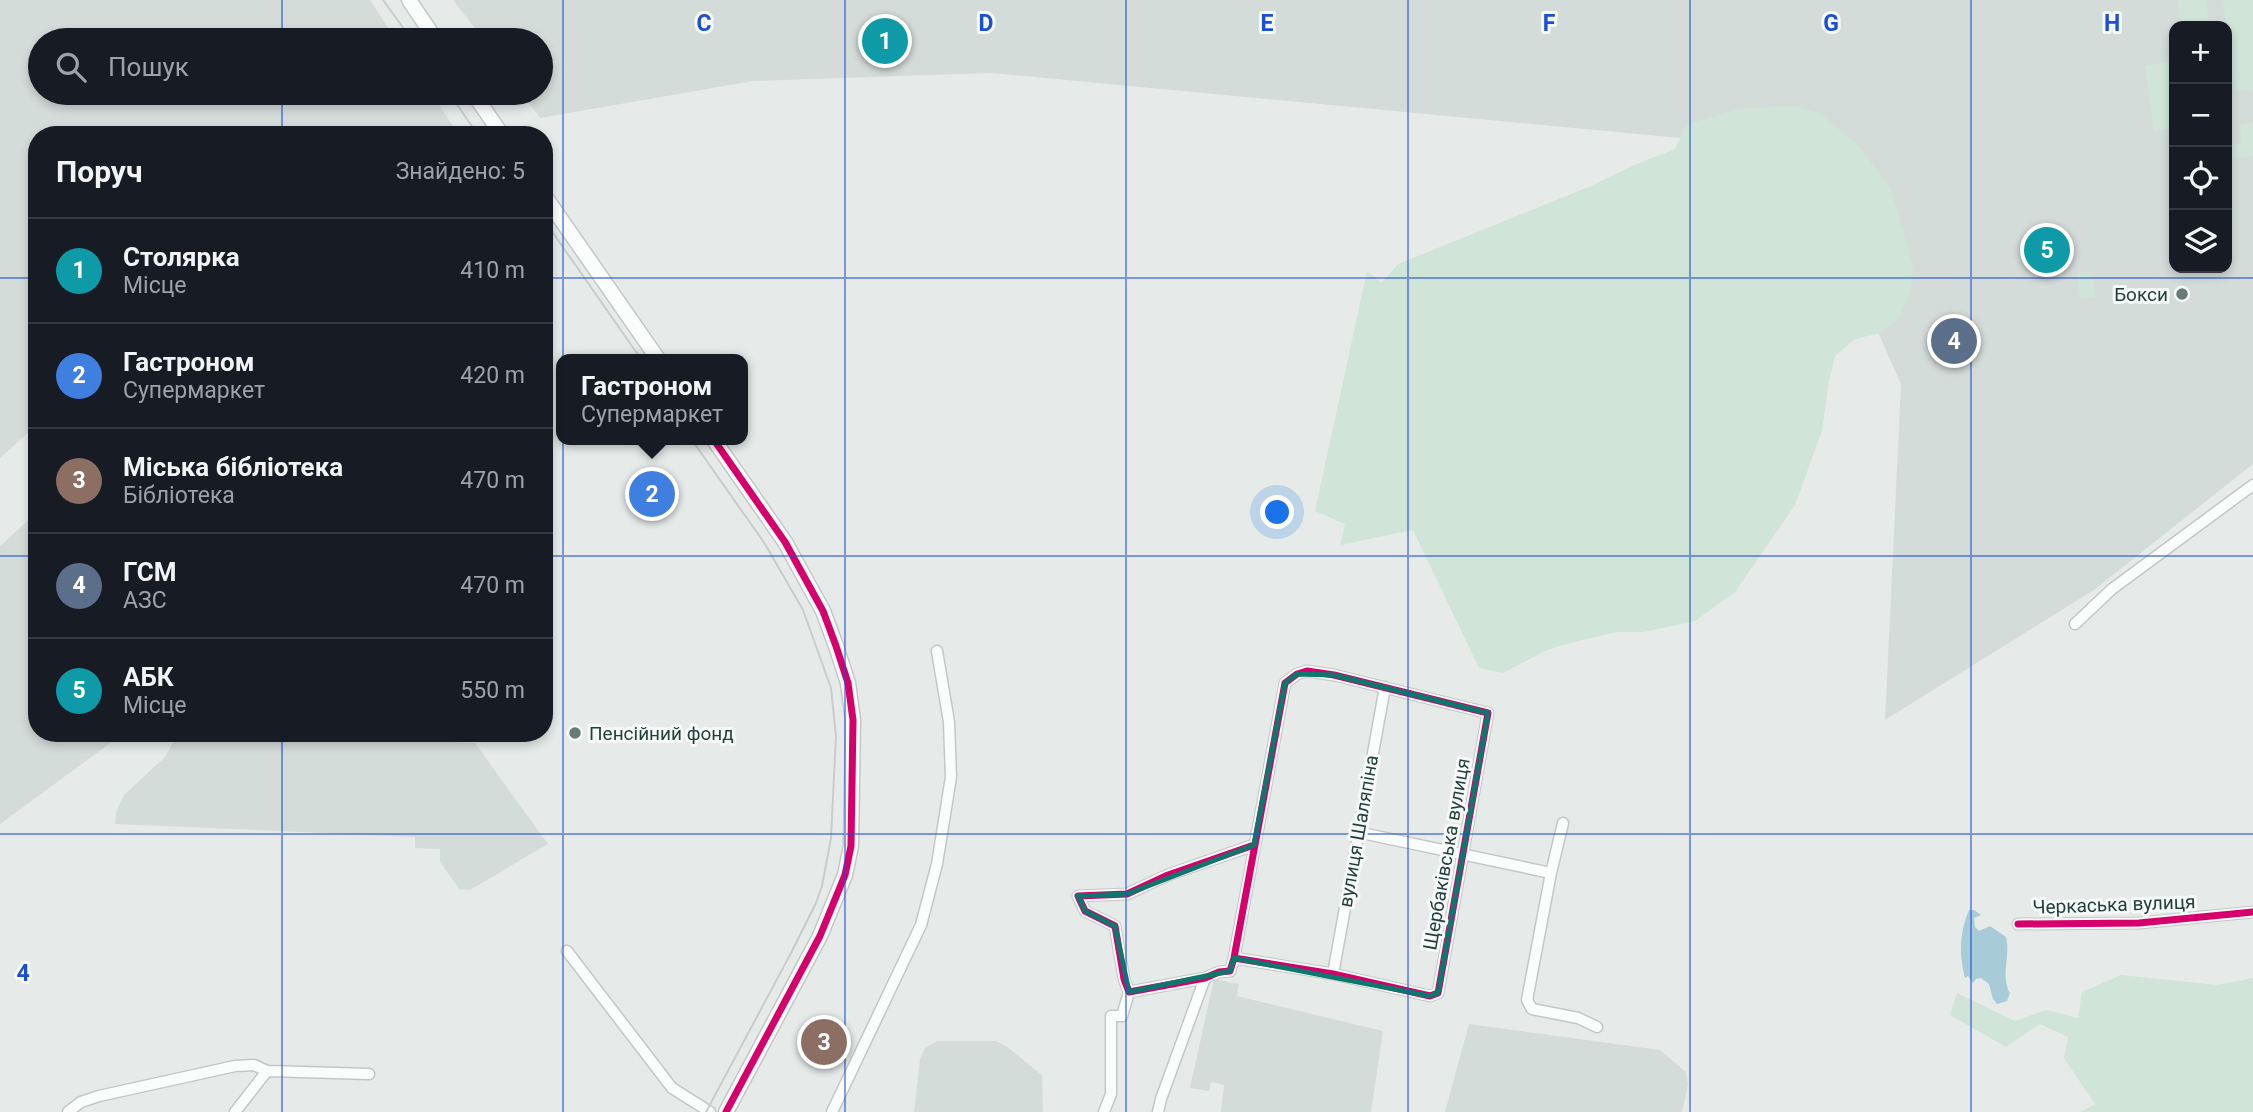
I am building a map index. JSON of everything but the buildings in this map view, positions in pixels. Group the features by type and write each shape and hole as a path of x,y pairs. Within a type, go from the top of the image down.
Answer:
{"street":[{"path":"409,0 428,28"},
{"path":"481,105 496,126"},
{"path":"553,208 655,354"},
{"path":"717,445 785,542 822,611 848,683 853,720 851,846 845,874 820,936 726,1112"},
{"path":"2075,624 2112,589 2253,485"},
{"path":"832,1112 921,925 937,864 951,777 949,722 937,650"},
{"path":"1129,992 1230,971 1285,683 1297,674 1307,671 1385,687"},
{"name":"Щербаківська вулиця","path":"1333,974 1430,996 1438,993 1488,713 1385,687"},
{"name":"вулиця Шаляпіна","path":"1333,974 1385,687"},
{"path":"1563,823 1527,1000 1532,1009 1578,1018 1597,1027"},
{"path":"1357,832 1551,873"},
{"path":"1104,1112 1111,1094 1111,1016 1122,1016 1129,992 1124,979 1115,926 1085,911 1078,897 1127,894 1168,875 1254,845"},
{"name":"Черкаська вулиця","path":"2018,923 2139,923 2253,912"},
{"path":"567,951 672,1088 710,1112"},
{"path":"1234,958 1333,974"},
{"path":"1158,1112 1205,978"},
{"path":"68,1112 81,1102 99,1096 235,1066 254,1065 267,1071 369,1073"},
{"path":"236,1112 267,1071"}],"highlighted area":[{"path":"1297,674 1334,675 1488,713 1438,993 1430,996 1234,958 1230,971 1129,992 1115,926 1085,911 1078,896 1127,894 1254,845 1285,683"}],"shaded area":[{"path":"0,0 370,0 388,28 28,28 28,105 439,105 453,126 28,126 28,433 0,458"},
{"path":"453,0 2253,0 2253,464 2094,590 1885,720 1901,384 1824,211 1701,140 991,73 753,81 540,118 531,105 553,105 553,28 475,28"},
{"path":"28,520 28,742 112,742 0,824 0,546"},
{"path":"173,742 475,743 548,844 470,890 459,889 440,862 440,849 415,848 415,837 115,824 116,812 124,795 165,757"},
{"path":"1214,979 1239,984 1237,996 1383,1031 1371,1112 1221,1112 1224,1085 1211,1082 1209,1091 1190,1088"},
{"path":"1469,1024 1660,1050 1686,1072 1688,1085 1682,1112 1445,1112"},
{"path":"937,1041 996,1041 1006,1046 1042,1075 1043,1112 914,1112 920,1059 925,1048"}],"green space":[{"path":"2178,0 2206,0 2208,21 2180,21"},
{"path":"2223,0 2253,0 2253,91 2235,90 2232,21 2226,21"},
{"path":"2169,61 2169,128 2154,131 2145,66"},
{"path":"1794,106 1819,113 1860,147 1891,189 1913,267 1910,292 1900,317 1880,333 1855,339 1835,356 1822,431 1795,505 1735,592 1695,621 1644,632 1617,632 1570,643 1547,650 1503,673 1479,668 1413,530 1340,545 1345,524 1315,511 1367,271 1381,283 1398,264 1675,149 1686,125 1737,109"},
{"path":"2253,123 2253,156 2232,158 2232,144 2242,143 2240,125"},
{"path":"2092,272 2095,297 2080,298 2077,274"},
{"path":"2121,975 2217,985 2253,978 2253,1112 2081,1112 2095,1104 2064,1058 2068,1037 2040,1024 2006,1047 1950,1015 1957,993 2015,1021 2046,1010 2078,1018 2082,992"}],"water":[{"path":"1969,910 1981,915 1974,918 1975,927 1979,931 1990,926 2006,937 2006,980 2010,993 2007,1001 1997,1004 1989,984 1981,978 1973,983 1968,976 1965,978 1961,944"}],"tram line":[{"path":"383,0 403,28"},
{"path":"457,105 472,126"},
{"path":"553,233 638,354"},
{"path":"696,445 765,544 803,610 831,688 836,736 831,838 822,886 791,953 706,1112"}],"cycle path":[{"path":"717,445 785,542 823,611 848,683 853,720 851,846 845,875 820,936 726,1112"},
{"path":"1234,958 1333,974 1430,996 1438,993 1488,713 1334,675 1307,671 1297,674 1285,683 1230,971 1129,992 1124,979 1115,926 1085,911 1078,896 1127,894 1168,875 1254,845"},
{"path":"2018,924 2139,923 2253,912"}],"place":[{"name":"Столярка","path":"885,41"},
{"name":"АБК","path":"2047,250"},
{"name":"Бокси","path":"2182,294"},
{"name":"ГСМ","path":"1954,341"},
{"name":"Гастроном","path":"652,494"},
{"name":"Пенсійний фонд","path":"575,733"},
{"name":"Міська бібліотека","path":"824,1042"}]}
